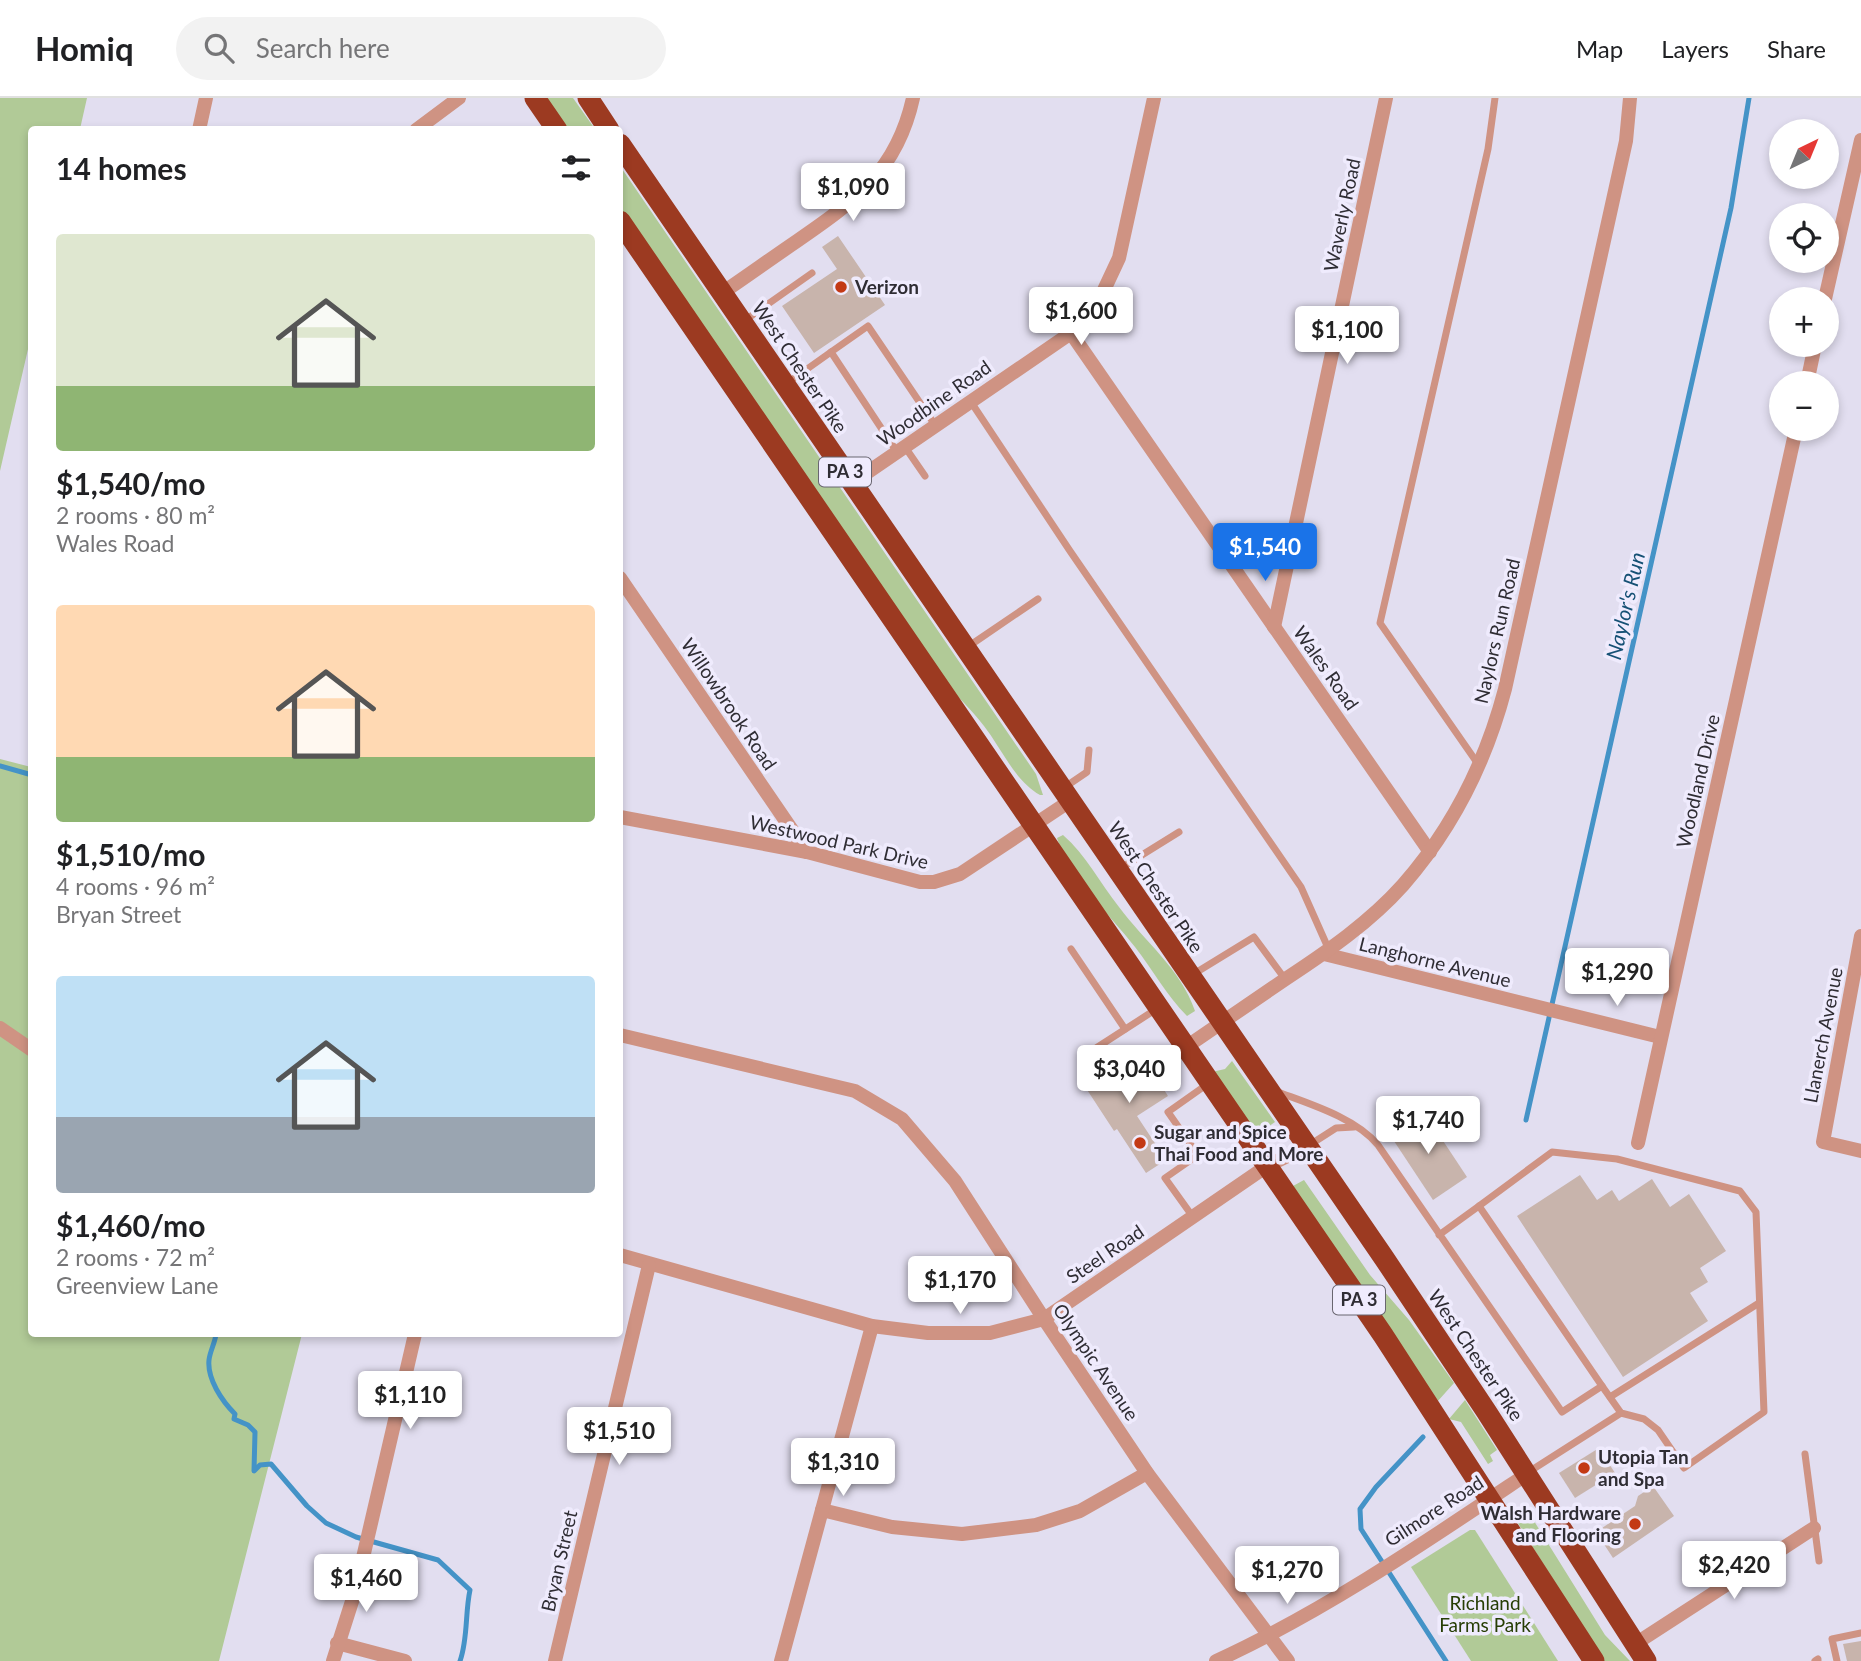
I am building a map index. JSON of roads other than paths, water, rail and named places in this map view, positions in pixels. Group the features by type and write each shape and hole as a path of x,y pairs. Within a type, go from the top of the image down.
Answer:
{"highway":[{"path":"535,98 554,126"},
{"path":"588,98 606,126"},
{"name":"West Chester Pike","path":"623,148 1308,1146 1527,1474 1641,1652"},
{"name":"PA 3","path":"623,225 1267,1166 1490,1498 1594,1661"}],"street":[{"path":"200,126 206,98"},
{"path":"421,126 459,98"},
{"path":"722,293 834,216 865,190 884,167 899,141 914,98"},
{"name":"Woodbine Road","path":"852,483 1071,333 1097,305 1119,258 1154,98"},
{"name":"Waverly Road","path":"1274,627 1386,98"},
{"name":"Naylors Run Road","path":"1186,1047 1326,952 1401,887 1430,852 1455,813 1479,765 1495,728 1505,689 1626,141 1630,98"},
{"path":"1828,287 1861,140"},
{"name":"Wales Road","path":"1071,333 1430,852"},
{"name":"Woodland Drive","path":"1638,1143 1793,441"},
{"name":"Willowbrook Road","path":"623,582 807,852"},
{"name":"Westwood Park Drive","path":"623,818 807,852 934,883 960,874 1034,825 1066,795"},
{"name":"Llanerch Avenue","path":"1861,936 1823,1142 1861,1151"},
{"name":"Langhorne Avenue","path":"1326,952 1660,1037"},
{"path":"0,1028 28,1048"},
{"name":"Olympic Avenue","path":"623,1035 855,1091 902,1119 955,1181 1147,1473 1288,1661"},
{"name":"Steel Road","path":"623,1256 872,1326 929,1333 990,1333 1044,1319 1267,1166 1308,1146"},
{"name":"Bryan Street","path":"555,1661 649,1265"},
{"path":"781,1661 872,1326"},
{"path":"332,1661 355,1592 414,1337"},
{"path":"822,1510 892,1527 962,1534 1036,1525 1080,1511 1147,1473"},
{"name":"Gilmore Road","path":"1216,1661 1271,1636 1527,1474"},
{"path":"1641,1652 1814,1528"},
{"path":"337,1643 405,1661"}],"lane":[{"path":"1479,765 1380,623 1488,149 1495,98"},
{"path":"742,323 812,273"},
{"path":"784,385 868,326 936,425"},
{"path":"831,352 901,449 925,476"},
{"path":"971,401 1070,551 1301,887 1326,952"},
{"path":"965,649 1038,599"},
{"path":"1066,795 1087,772 1089,750"},
{"path":"1118,870 1178,832"},
{"path":"1190,976 1254,937 1285,979"},
{"path":"1070,949 1125,1030"},
{"path":"1093,1050 1158,1007"},
{"path":"1193,1217 1166,1178 1198,1155 1168,1112 1210,1082"},
{"path":"1267,1088 1332,1112 1366,1133 1378,1146 1562,1412 1602,1386"},
{"path":"1308,1146 1336,1128 1354,1127"},
{"path":"1438,1235 1552,1152 1617,1159 1740,1191 1756,1212 1765,1412 1684,1468 1658,1430 1644,1419 1621,1413 1479,1206"},
{"path":"1610,1397 1759,1303"},
{"path":"1527,1474 1621,1413"},
{"path":"1805,1454 1819,1561"},
{"path":"1837,1661 1832,1639 1861,1633"}],"waterway":[{"name":"Naylor's Run","path":"1526,1120 1731,208 1749,98"},
{"path":"0,766 28,774"},
{"path":"215,1337 209,1360 210,1375 225,1403 235,1414 234,1419 248,1425 255,1432 254,1471 260,1465 271,1464 307,1506 326,1523 356,1537 438,1560 470,1590 460,1661"},
{"name":"Naylor's Run","path":"1423,1437 1376,1487 1360,1509 1361,1529 1446,1661"}],"place":[{"name":"Verizon","path":"841,287"},
{"name":"Sugar and Spice Thai Food and More","path":"1140,1143"},
{"name":"Utopia Tan and Spa","path":"1584,1468"},
{"name":"Walsh Hardware and Flooring","path":"1635,1524"}],"park label":[{"name":"Richland Farms Park","path":"1485,1614"}]}
